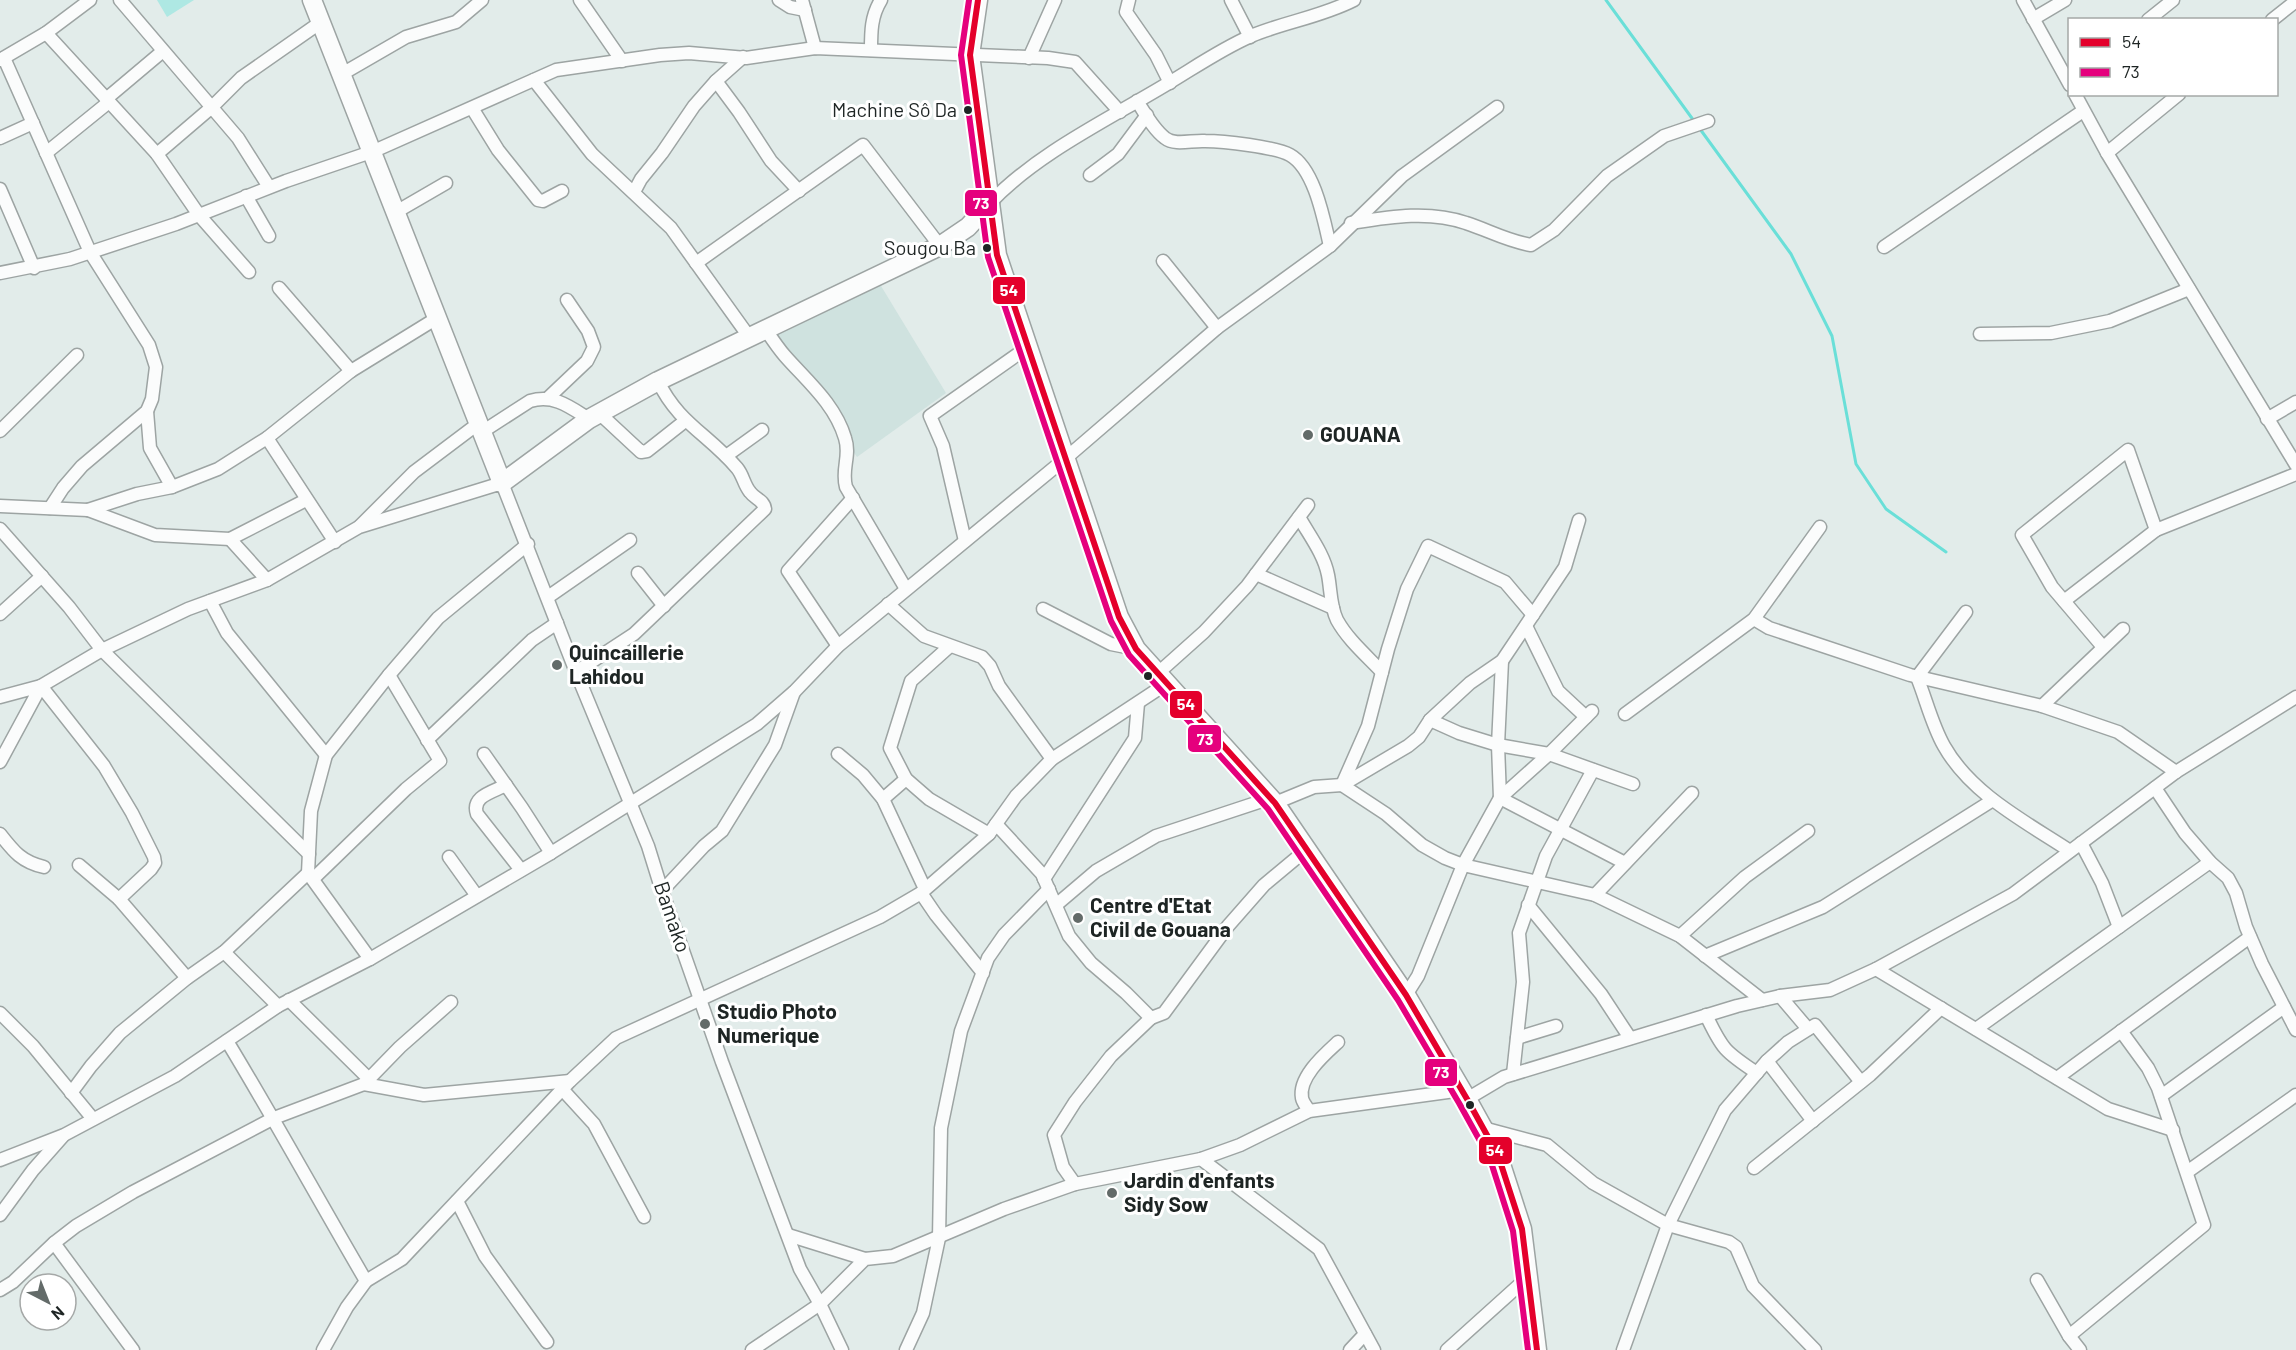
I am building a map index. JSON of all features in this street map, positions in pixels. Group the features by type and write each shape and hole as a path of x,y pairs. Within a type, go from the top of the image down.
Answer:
{"street":[{"path":"50,508 82,466 147,411 152,399 156,367 149,345 90,252 2,59 46,33 90,0"},
{"path":"120,0 238,138 269,187"},
{"path":"312,0 502,483"},
{"path":"342,74 406,37 456,22 482,0"},
{"path":"580,0 622,61"},
{"path":"779,0 790,7 804,5 816,48"},
{"path":"871,50 871,24 881,0"},
{"path":"978,0 970,56 998,255 1119,617 1136,649 1273,801 1406,995 1465,1094 1498,1155 1522,1229 1537,1350"},
{"path":"1029,58 1055,0"},
{"path":"1129,0 1126,12 1156,55 1170,83"},
{"path":"1231,0 1250,36"},
{"path":"0,697 40,686 102,650 210,601 267,580 359,527 502,483 594,416 658,381 940,246 968,227 1003,189 1034,165 1120,111 1250,36 1339,8 1354,0"},
{"path":"2023,0 2068,82"},
{"path":"2033,19 2065,0"},
{"path":"2150,18 2172,0"},
{"path":"2275,18 2296,1"},
{"path":"157,154 212,107 241,78 321,22"},
{"path":"46,33 157,154 200,214 249,272"},
{"path":"0,273 34,268 90,252 372,152 556,70 689,53 743,57 816,48 1048,58 1075,62 1120,111"},
{"path":"46,153 164,51"},
{"path":"634,192 694,106 716,81 743,57"},
{"path":"534,80 592,154 671,228 696,263 758,334 786,357 818,390 843,431 848,450 843,477 906,589"},
{"path":"716,81 740,112 771,161 799,191"},
{"path":"2076,96 2106,153 2296,465"},
{"path":"2106,153 2177,96"},
{"path":"1137,101 1166,139 1175,142 1215,141 1272,150 1291,156 1304,170 1320,201 1330,246"},
{"path":"0,1160 64,1135 175,1076 283,1003 370,959 551,853 757,724 795,691 838,646 1066,458 1217,327 1330,246 1402,176 1497,107"},
{"path":"472,108 498,150 538,200 543,201 562,191"},
{"path":"1884,247 2084,111"},
{"path":"1090,175 1118,154 1147,115"},
{"path":"1351,224 1395,216 1424,216 1464,222 1512,242 1531,245 1554,230 1607,176 1664,136 1708,121"},
{"path":"0,138 33,123"},
{"path":"696,263 863,145 940,246"},
{"path":"396,212 446,183"},
{"path":"0,189 34,268"},
{"path":"246,196 269,236"},
{"path":"1163,261 1217,327"},
{"path":"279,288 351,370"},
{"path":"1980,334 2051,333 2110,321 2189,289"},
{"path":"548,398 587,362 594,347 588,331 567,300"},
{"path":"88,510 137,494 172,487 218,469 267,438 351,370 437,318"},
{"path":"965,541 943,446 930,416 1029,347"},
{"path":"0,431 77,355"},
{"path":"576,672 634,634 765,509 763,502 748,490 744,477 726,456 685,421 666,398 658,381"},
{"path":"359,527 414,472 480,427 530,401 548,398 594,416 641,452 647,451 685,421"},
{"path":"2268,419 2296,402"},
{"path":"147,411 150,448 172,487"},
{"path":"726,456 762,430"},
{"path":"267,438 334,542"},
{"path":"2103,647 2052,587 2022,535 2128,450 2156,530"},
{"path":"2064,602 2156,530 2296,474"},
{"name":"Bamako","path":"502,483 528,544 576,672 648,846 747,1133 800,1269 842,1350"},
{"path":"838,646 788,571 853,498"},
{"path":"0,506 88,510 155,535 230,539 306,500"},
{"path":"324,1350 346,1307 366,1281 402,1259 566,1085 616,1038 880,917 923,891 993,829 1016,796 1052,759 1138,703 1162,679 1257,574 1308,506"},
{"path":"1299,517 1328,574 1329,593 1336,618 1348,636 1382,672"},
{"path":"1056,905 1096,872 1156,836 1314,787 1342,785 1419,738 1430,720 1470,683 1502,661 1565,567 1579,520"},
{"path":"1625,714 1754,619 1820,527"},
{"path":"0,529 69,607 102,650 309,854"},
{"path":"230,539 267,580"},
{"path":"548,597 630,540"},
{"path":"370,959 310,876 311,811 326,755 389,675 438,618 528,544"},
{"path":"1342,785 1368,726 1407,589 1428,546 1504,582 1533,615"},
{"path":"638,573 664,606"},
{"path":"1257,574 1333,608"},
{"path":"0,614 42,576"},
{"path":"210,601 227,633 326,755"},
{"path":"888,604 924,636 982,657 990,666 999,686 1052,759"},
{"path":"1043,609 1111,644 1136,649"},
{"path":"1917,677 1966,612"},
{"path":"1754,619 1769,628 1917,677 2042,706 2118,732 2176,772"},
{"path":"427,740 532,640 557,622"},
{"path":"1406,995 1419,976 1463,865 1500,798 1550,754 1589,714 1558,691 1526,626"},
{"path":"2042,706 2123,628"},
{"path":"950,646 911,681 890,748 906,779 929,799 993,829 1047,884 1069,936 1091,963 1151,1018"},
{"path":"1500,798 1498,745 1502,661"},
{"path":"71,1093 120,1032 187,978 224,952 406,789 438,765 440,761 438,757 389,675"},
{"path":"1917,677 1944,746 1967,777 1993,800 2075,847 2102,883 2119,927"},
{"path":"0,762 40,686"},
{"path":"40,686 104,766 132,813 154,857 155,863 151,869 119,899"},
{"path":"662,891 704,846 722,831 775,745 795,691"},
{"path":"788,1235 865,1259 893,1256 1004,1209 1075,1184 1201,1159 1240,1145 1309,1111 1465,1094 1513,1074 1706,1015 1780,996 1830,990 1876,969 2013,894 2176,772 2296,698"},
{"path":"906,1350 923,1313 939,1238 940,1128 961,1031 988,958 1004,935 1047,884 1135,738 1138,703"},
{"path":"1430,720 1459,733 1498,745 1550,754 1633,784"},
{"path":"484,754 551,853"},
{"path":"838,754 863,775 882,799 936,915 983,973"},
{"path":"1513,1074 1523,982 1519,933 1546,856 1593,770"},
{"path":"882,799 906,779"},
{"path":"506,785 476,801 475,807 477,814 521,870"},
{"path":"1342,785 1386,814 1422,845 1444,858 1463,865 1595,895 1680,936 1762,1000"},
{"path":"2155,788 2185,833 2210,862 2228,878 2236,893 2250,937 2262,964 2296,1030"},
{"path":"1595,895 1692,793"},
{"path":"1500,798 1625,863"},
{"path":"1705,956 1823,907 1993,800"},
{"path":"1680,936 1745,877 1808,831"},
{"path":"0,834 21,858 29,864 44,867"},
{"path":"1075,1184 1063,1167 1053,1135 1075,1102 1111,1056 1151,1018 1164,1013 1228,926 1264,885 1306,850"},
{"path":"449,857 477,896"},
{"path":"1976,1029 2210,862"},
{"path":"79,865 119,899 187,978"},
{"path":"1528,905 1601,994 1630,1038"},
{"path":"2057,1078 2250,937"},
{"path":"224,952 283,1003 367,1082 424,1095 566,1085"},
{"path":"1876,969 2108,1109 2172,1130"},
{"path":"1780,996 1808,1029"},
{"path":"0,1290 13,1282 54,1243 76,1226 133,1192 274,1118 367,1082 400,1047 451,1002"},
{"path":"2161,1096 2284,1007"},
{"path":"1754,1167 1861,1082 1941,1008"},
{"path":"0,1013 33,1046 93,1119"},
{"path":"1706,1015 1719,1043 1728,1054 1757,1073"},
{"path":"1623,1350 1668,1225 1725,1110 1767,1061 1788,1042 1815,1025 1861,1082"},
{"path":"1517,1038 1556,1026"},
{"path":"2069,1336 2204,1225 2161,1096 2148,1068 2121,1031"},
{"path":"227,1041 274,1118 366,1281"},
{"path":"1309,1111 1302,1100 1306,1078 1338,1042"},
{"path":"1767,1061 1813,1121"},
{"path":"566,1085 594,1124 644,1217"},
{"path":"2187,1172 2296,1095"},
{"path":"1483,1128 1547,1145 1593,1183 1668,1225 1729,1242 1736,1247 1754,1286 1815,1350"},
{"path":"0,1215 33,1170 64,1135"},
{"path":"1201,1159 1319,1250 1374,1350"},
{"path":"457,1201 485,1256 547,1342"},
{"path":"54,1243 133,1350"},
{"path":"752,1350 820,1304 865,1259"},
{"path":"1447,1350 1528,1277"},
{"path":"2037,1280 2069,1336 2080,1350"},
{"path":"1350,1350 1365,1334"}],"shaded area":[{"path":"157,0 194,0 167,17"},
{"path":"878,281 946,393 857,457 773,336"}],"waterway":[{"path":"1606,0 1694,121"},
{"path":"1700,129 1791,254 1832,336 1856,464 1886,509 1946,552"}],"transit line":[{"name":"73","path":"969,0 961,55 988,257 1111,621 1129,655 1268,809 1398,1000 1459,1103 1490,1159 1513,1231 1528,1350"},
{"name":"54","path":"978,0 970,55 997,255 1119,617 1136,649 1275,803 1406,995 1467,1099 1498,1155 1522,1229 1537,1350"}],"place":[{"name":"Machine Sô Da","path":"968,110"},
{"name":"Sougou Ba","path":"987,248"},
{"name":"GOUANA","path":"1308,435"},
{"name":"Quincaillerie Lahidou","path":"557,665"},
{"name":"Centre d'Etat Civil de Gouana","path":"1078,918"},
{"name":"Studio Photo Numerique","path":"705,1024"},
{"name":"Jardin d'enfants Sidy Sow","path":"1112,1193"}]}
